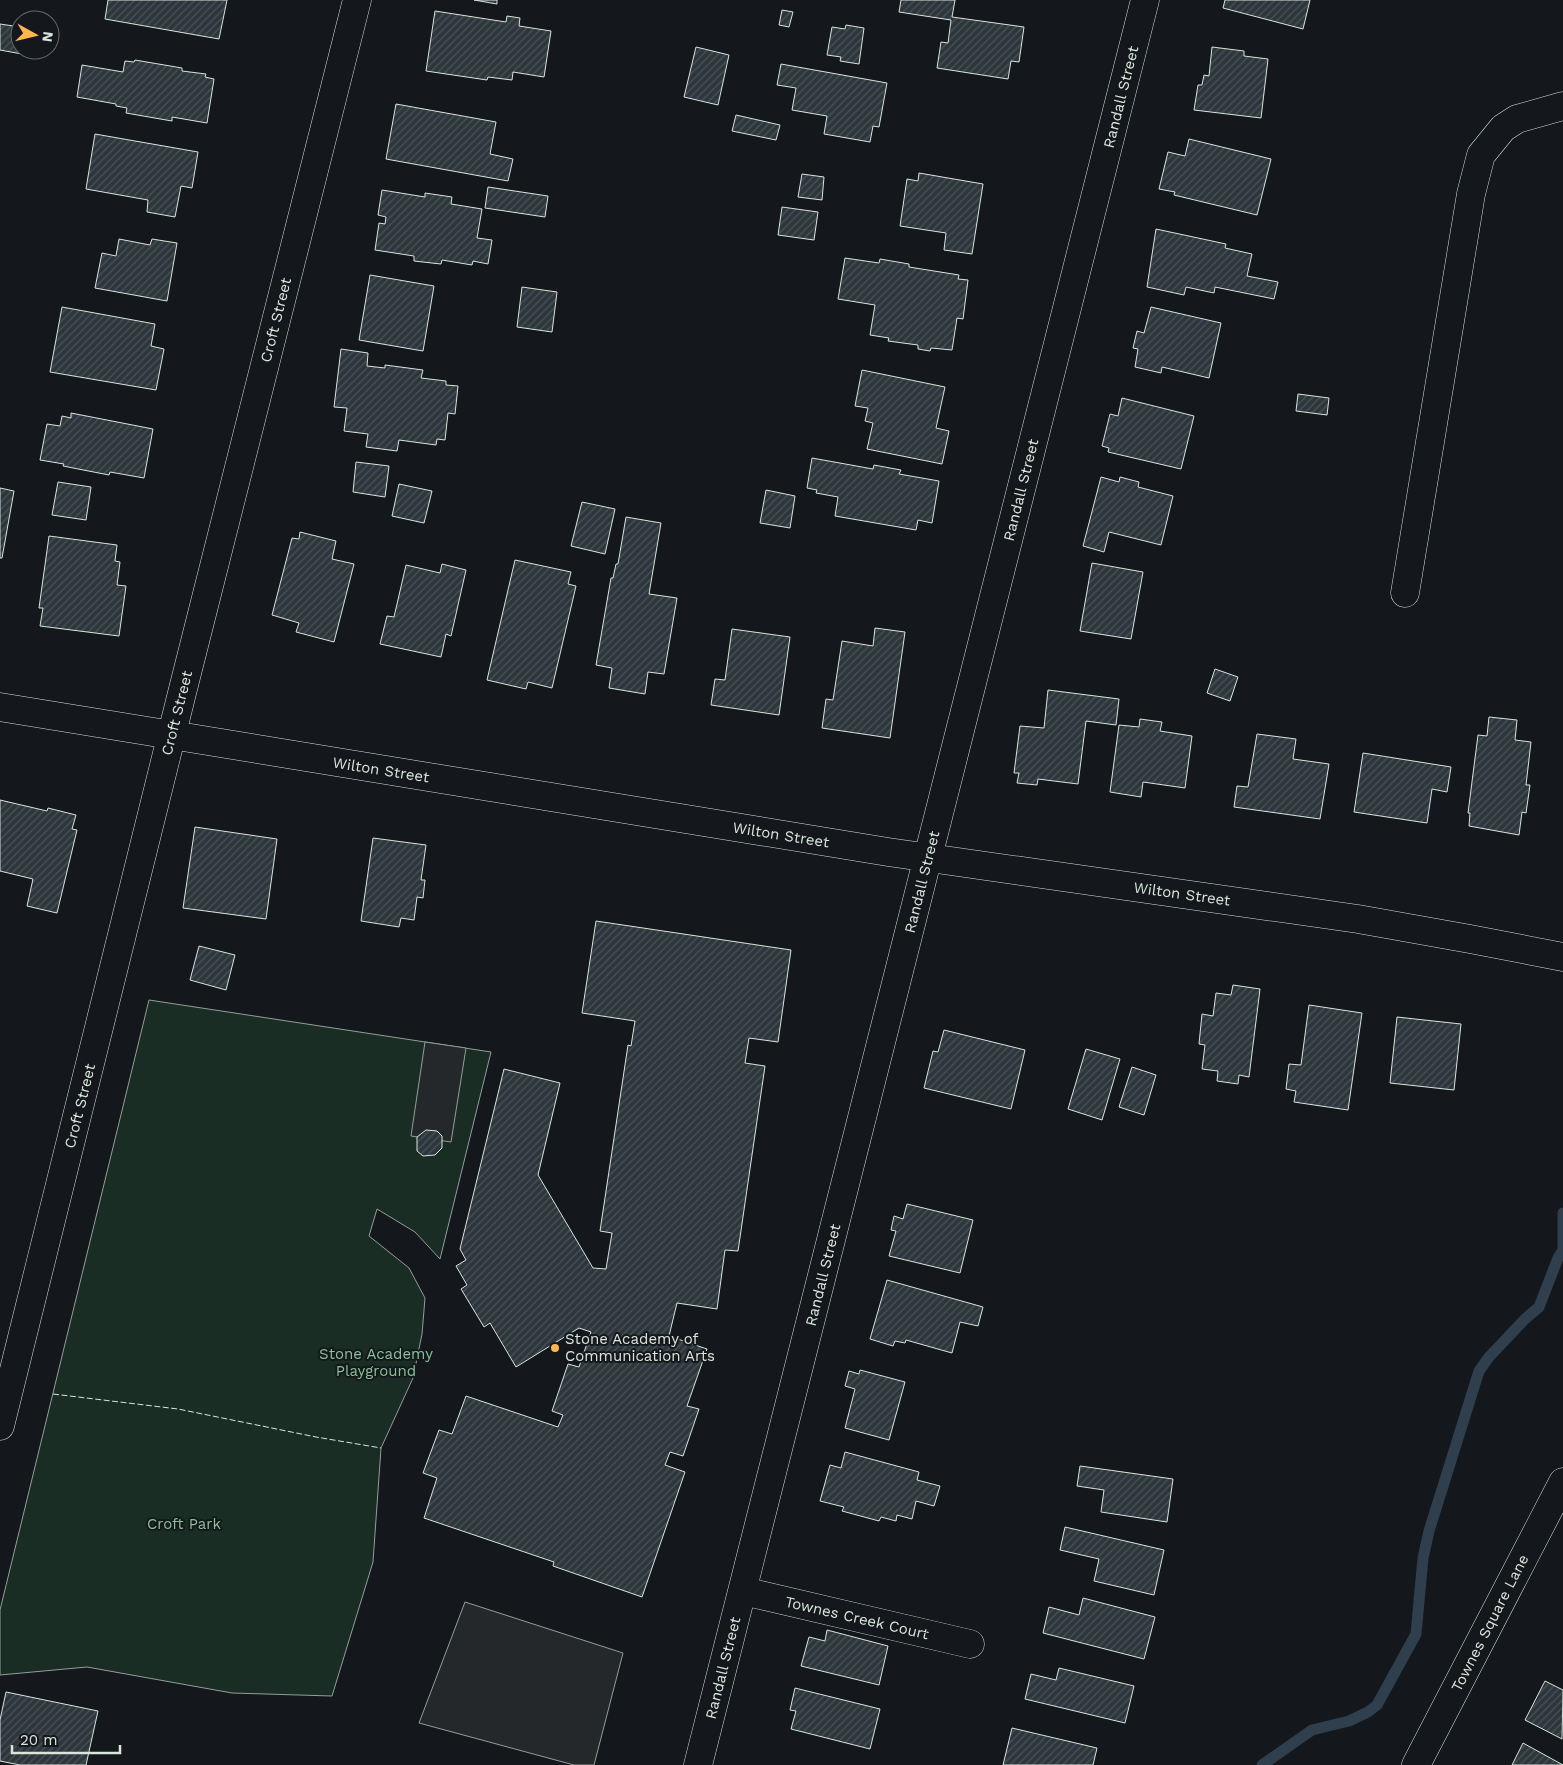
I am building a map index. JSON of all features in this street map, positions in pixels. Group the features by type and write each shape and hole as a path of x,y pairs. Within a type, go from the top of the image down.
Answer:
{"street":[{"name":"Croft Street","path":"0,1426 357,0"},
{"name":"Randall Street","path":"698,1765 1145,0"},
{"path":"1405,593 1471,194 1481,155 1503,128 1517,119 1563,106"},
{"name":"Wilton Street","path":"0,707 928,858 1358,919 1563,957"},
{"name":"Townes Square Lane","path":"1416,1765 1563,1482"},
{"name":"Townes Creek Court","path":"743,1591 970,1644"}],"green space":[{"name":"Croft Park","path":"149,1000 491,1052 440,1259 415,1232 377,1209 369,1236 409,1268 425,1298 422,1334 413,1378 381,1448 373,1562 332,1696 232,1693 87,1667 0,1675 0,1610"}],"shaded area":[{"path":"425,1042 466,1048 451,1142 411,1136"},
{"path":"465,1602 623,1653 594,1765 574,1765 419,1723"}],"building":[{"path":"108,0 227,0 219,39 105,19"},
{"path":"474,0 497,0 497,4"},
{"path":"901,0 955,0 952,17 1024,27 1019,62 1011,61 1008,79 937,68 941,42 948,43 951,20 899,12"},
{"path":"1225,0 1310,0 1303,29 1223,8"},
{"path":"782,10 793,12 789,27 779,25"},
{"path":"435,11 506,22 507,16 520,18 519,26 551,31 544,77 513,72 512,80 488,77 487,80 426,71"},
{"path":"0,24 10,26 10,52 0,50"},
{"path":"846,25 864,28 859,64 840,61 841,57 827,55 832,27 845,29"},
{"path":"696,47 729,55 718,105 684,97"},
{"path":"1212,47 1244,51 1244,56 1268,59 1261,118 1194,110 1198,85 1202,85 1204,75 1209,76"},
{"path":"135,60 182,68 182,71 206,74 205,77 214,79 207,123 172,117 172,121 126,113 127,108 116,106 116,104 77,97 82,65 123,72 125,61 134,62"},
{"path":"781,64 887,83 879,127 873,126 870,142 824,134 827,116 792,110 796,88 777,85"},
{"path":"396,104 496,122 490,154 513,159 508,181 386,159"},
{"path":"736,115 780,125 776,140 732,131"},
{"path":"95,134 198,152 192,188 181,186 175,217 147,212 148,200 86,189"},
{"path":"1189,139 1271,159 1257,215 1174,195 1175,192 1159,189 1168,152 1185,156"},
{"path":"919,173 983,184 972,254 944,250 946,233 900,226 907,179 918,181"},
{"path":"802,174 824,177 822,200 798,197"},
{"path":"488,187 548,196 545,217 485,208"},
{"path":"382,190 425,197 425,193 452,197 451,204 482,209 477,238 492,240 488,264 473,261 472,265 442,260 441,264 414,261 414,256 375,250 379,223 385,224 386,217 378,215"},
{"path":"782,207 818,212 814,240 778,235"},
{"path":"1156,229 1226,244 1225,248 1252,254 1247,276 1278,282 1274,299 1215,287 1214,293 1186,287 1184,295 1147,287"},
{"path":"119,239 150,245 152,239 177,243 167,301 95,288 102,253 116,256"},
{"path":"845,258 879,263 880,259 909,264 909,267 959,275 958,279 968,280 963,319 957,318 952,350 931,348 930,351 918,349 918,345 888,341 889,338 870,335 875,305 838,299"},
{"path":"370,275 434,286 423,351 359,340"},
{"path":"522,287 557,292 552,332 517,327"},
{"path":"62,307 155,324 151,346 164,349 156,390 50,372"},
{"path":"1151,307 1221,323 1209,378 1162,367 1161,373 1135,367 1138,349 1133,348 1137,331 1144,333"},
{"path":"341,349 368,353 367,366 385,368 385,365 423,370 421,378 446,381 446,385 458,386 455,414 448,413 445,440 437,439 436,445 399,440 397,451 366,447 368,434 344,431 347,408 334,407"},
{"path":"862,370 945,387 936,428 949,431 942,464 867,449 873,423 865,421 868,408 855,406"},
{"path":"1298,394 1329,398 1327,415 1296,411"},
{"path":"1122,398 1194,416 1181,469 1108,452 1109,448 1102,446 1110,414 1118,416"},
{"path":"71,413 153,429 144,478 110,472 109,475 40,460 47,424 60,426 62,416 71,418"},
{"path":"812,458 873,469 874,465 901,470 899,474 939,481 932,523 918,520 916,530 835,516 838,497 816,493 817,490 807,488"},
{"path":"356,462 389,466 385,497 353,492"},
{"path":"1101,477 1119,482 1120,477 1139,482 1138,487 1173,496 1161,545 1109,532 1104,552 1083,546"},
{"path":"58,482 91,487 86,520 52,515"},
{"path":"399,484 432,491 424,523 392,516"},
{"path":"0,488 14,491 2,558 0,558"},
{"path":"766,490 795,496 790,528 760,523"},
{"path":"582,502 615,509 605,554 571,546"},
{"path":"626,517 661,523 649,594 677,598 664,674 648,672 645,694 609,688 612,668 596,665 611,578 613,578 616,564 618,564"},
{"path":"300,532 336,541 332,559 354,564 334,642 296,632 299,623 272,615 292,538 299,539"},
{"path":"49,536 117,545 115,561 120,562 117,585 126,586 119,636 40,626 43,608 39,608"},
{"path":"515,560 571,572 568,584 576,586 552,688 528,682 526,689 487,680"},
{"path":"1092,563 1143,572 1131,639 1080,631"},
{"path":"442,564 466,570 451,636 446,634 441,657 380,644 387,616 394,617 406,565 440,573"},
{"path":"875,628 905,632 890,738 822,728 826,699 833,700 842,641 873,646"},
{"path":"732,629 790,637 779,715 711,705 715,679 725,680"},
{"path":"1215,669 1238,677 1230,701 1207,693"},
{"path":"1048,690 1119,699 1116,725 1086,721 1078,784 1038,779 1037,785 1017,783 1019,773 1014,773 1020,726 1044,728"},
{"path":"1489,717 1517,720 1515,740 1531,742 1526,785 1530,785 1526,813 1522,812 1519,835 1469,826 1470,813 1468,813 1478,735 1487,736"},
{"path":"1140,719 1162,722 1160,731 1192,736 1185,788 1143,782 1141,797 1110,792 1119,725 1139,727"},
{"path":"1257,734 1296,739 1293,759 1329,764 1320,819 1234,807 1237,786 1248,787"},
{"path":"1363,753 1451,767 1447,792 1432,789 1427,823 1354,812"},
{"path":"0,800 47,811 48,808 76,815 72,829 77,830 57,913 27,906 33,879 0,871"},
{"path":"195,827 277,839 266,919 183,908"},
{"path":"373,838 426,845 421,880 425,880 423,898 417,897 414,920 401,918 399,927 361,921"},
{"path":"596,921 791,950 778,1042 749,1038 745,1063 765,1066 738,1251 725,1250 717,1309 677,1303 669,1336 707,1349 687,1406 699,1409 683,1456 670,1452 665,1465 685,1472 642,1597 553,1566 554,1562 424,1518 437,1478 423,1473 439,1430 452,1434 466,1396 558,1427 563,1415 552,1411 568,1364 579,1367 591,1332 579,1328 516,1367 490,1323 484,1327 461,1289 467,1285 456,1266 466,1260 460,1249 504,1069 560,1083 538,1175 593,1268 606,1269 612,1233 600,1231 628,1045 631,1046 635,1021 582,1013"},
{"path":"199,946 235,955 226,990 190,980"},
{"path":"1233,985 1260,989 1249,1077 1239,1075 1238,1084 1217,1081 1218,1071 1202,1069 1205,1045 1199,1044 1202,1014 1213,1016 1216,993 1231,995"},
{"path":"1309,1005 1362,1013 1348,1110 1294,1102 1296,1091 1286,1089 1289,1064 1301,1065"},
{"path":"1397,1017 1461,1024 1454,1090 1390,1083"},
{"path":"944,1030 1025,1050 1011,1109 924,1088 933,1051 938,1052"},
{"path":"1086,1049 1120,1059 1102,1120 1068,1109"},
{"path":"1132,1067 1156,1075 1144,1115 1119,1107"},
{"path":"426,1130 437,1131 442,1136 442,1148 435,1155 423,1156 417,1151 417,1137"},
{"path":"907,1204 973,1220 960,1273 889,1256 896,1231 891,1230 894,1216 903,1219"},
{"path":"887,1280 983,1307 978,1326 960,1322 952,1353 906,1340 905,1343 895,1341 893,1346 870,1339"},
{"path":"860,1370 905,1382 889,1440 845,1428 855,1389 845,1386 849,1371 859,1374"},
{"path":"845,1452 919,1472 917,1480 940,1486 934,1506 916,1501 912,1519 897,1515 896,1521 881,1517 879,1521 842,1511 844,1507 820,1501 830,1465 841,1468"},
{"path":"1080,1466 1173,1479 1167,1522 1101,1512 1104,1490 1077,1486"},
{"path":"1065,1527 1164,1550 1154,1595 1094,1581 1099,1559 1060,1550"},
{"path":"1083,1598 1155,1617 1144,1659 1043,1633 1049,1607 1079,1615"},
{"path":"827,1630 888,1646 879,1685 801,1666 809,1637 825,1641"},
{"path":"1059,1668 1134,1686 1125,1723 1025,1699 1031,1674 1056,1680"},
{"path":"1545,1681 1563,1690 1562,1739 1525,1720"},
{"path":"795,1688 880,1709 870,1749 791,1729 796,1711 790,1710"},
{"path":"6,1692 98,1711 86,1765 20,1765 0,1761 0,1720"},
{"path":"1012,1728 1097,1748 1093,1765 1003,1765"},
{"path":"1523,1743 1563,1765 1512,1765"}],"waterway":[{"path":"1262,1765 1312,1730 1349,1721 1368,1712 1377,1705 1416,1634 1423,1558 1429,1531 1479,1371 1489,1357 1539,1307 1558,1258 1563,1250 1563,1213"}],"fence":[{"path":"53,1394 178,1409 381,1448"}],"place":[{"name":"Stone Academy of Communication Arts","path":"555,1348"}],"park label":[{"name":"Stone Academy Playground","path":"376,1362"}]}
